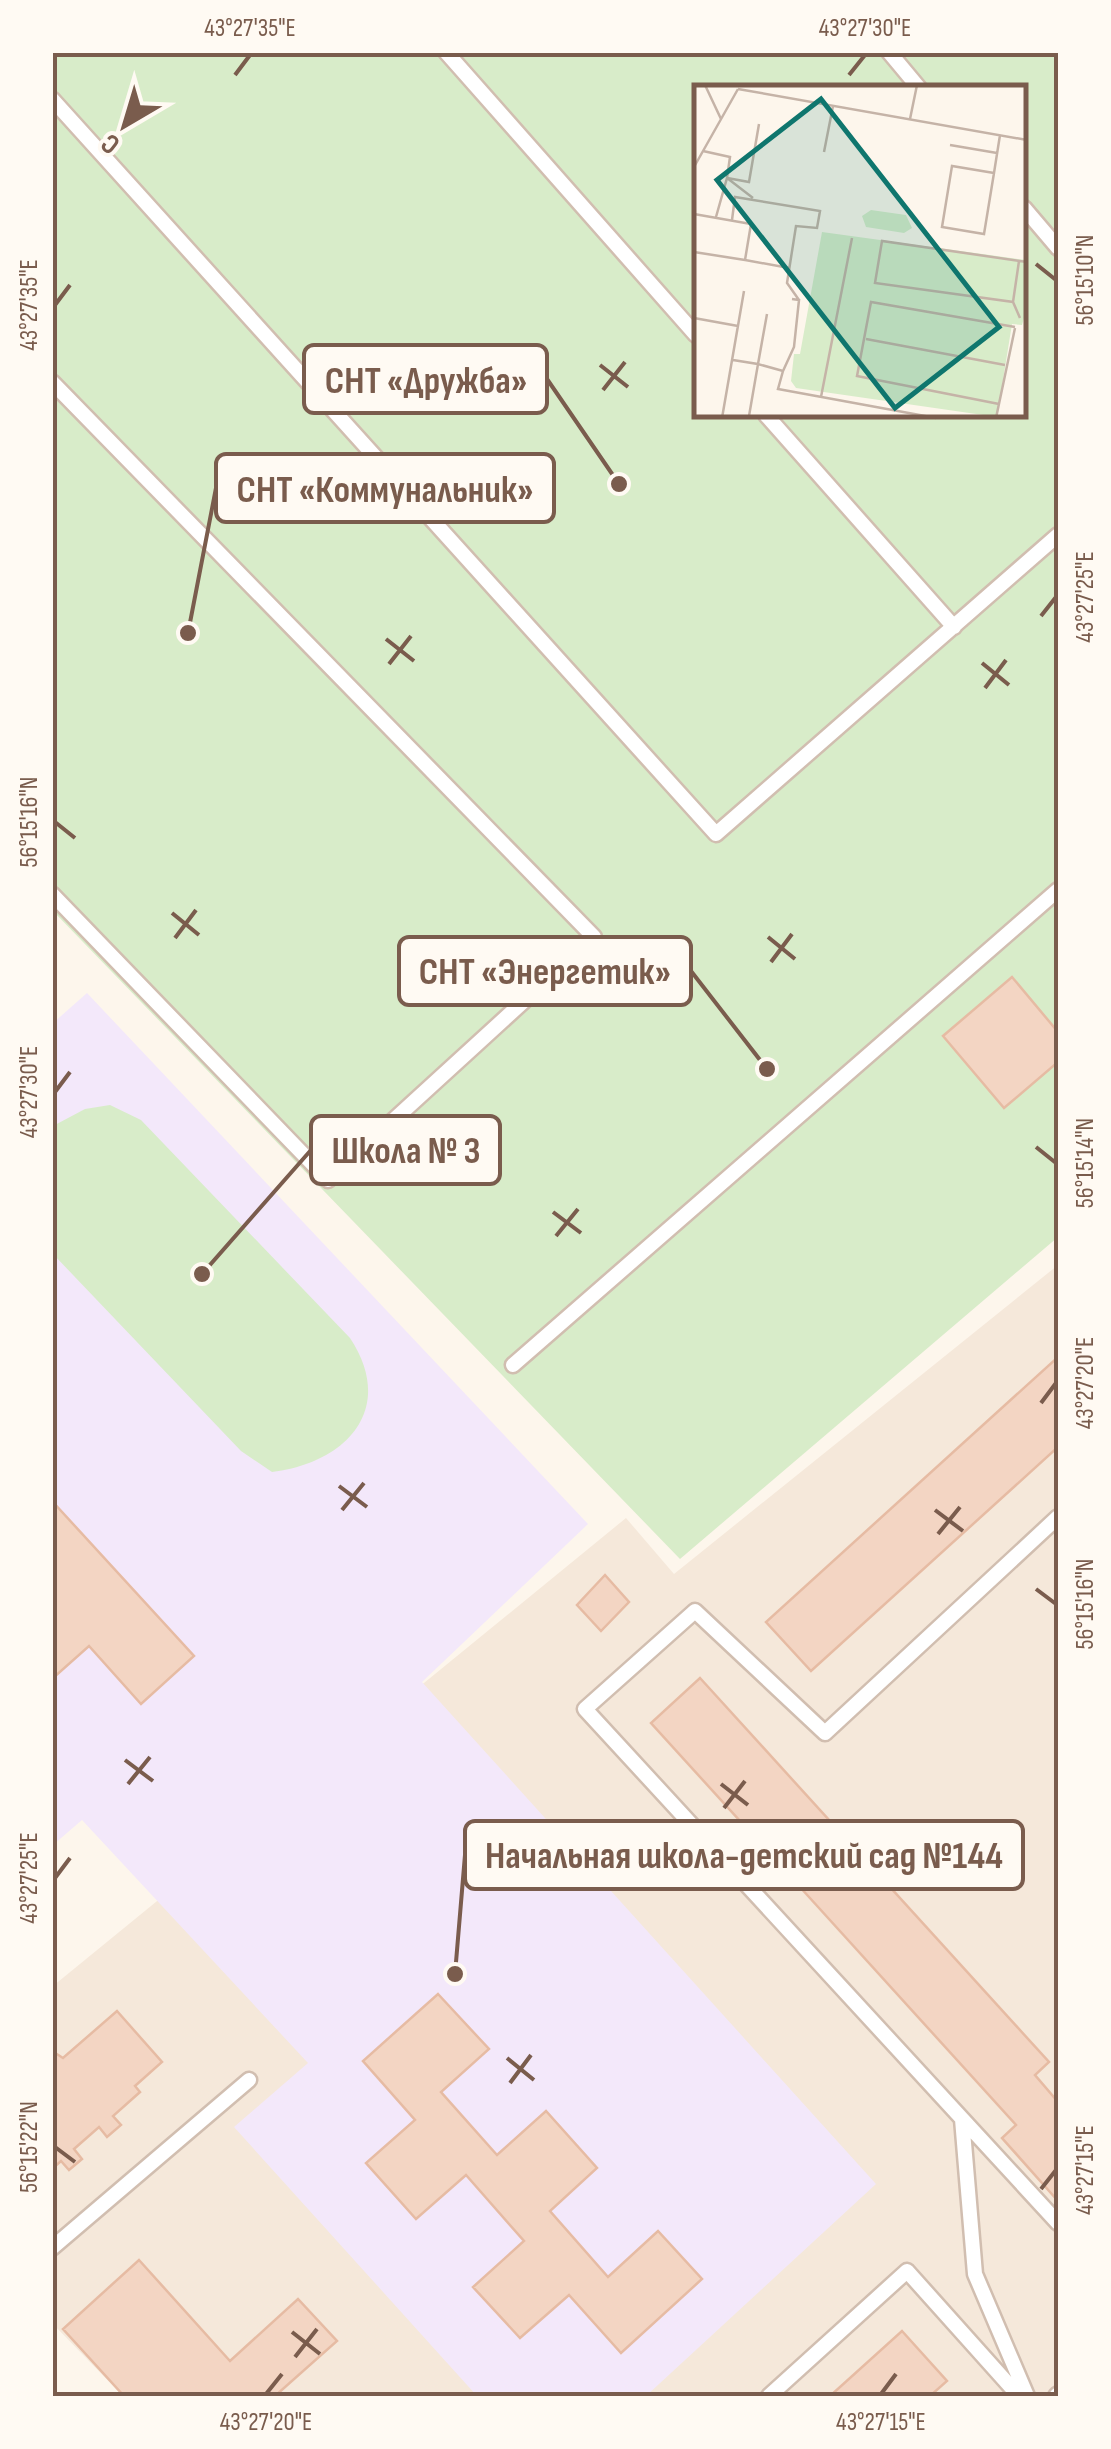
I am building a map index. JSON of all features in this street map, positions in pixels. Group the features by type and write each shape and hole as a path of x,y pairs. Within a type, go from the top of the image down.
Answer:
{"lane":[{"path":"446,52 694,334"},
{"path":"888,52 916,85"},
{"path":"52,99 716,834 1058,535"},
{"path":"1026,210 1058,248"},
{"path":"52,382 594,938 328,1180 52,894"},
{"path":"769,418 954,627"},
{"path":"513,1365 1058,890"},
{"path":"1058,1518 825,1733 695,1611 585,1709 1058,2224"},
{"path":"52,2248 249,2080"},
{"path":"962,2119 975,2274 1028,2396"},
{"path":"768,2396 906,2271 1019,2396"}],"shaded area":[{"path":"87,993 588,1524 422,1682 876,2184 646,2396 477,2396 234,2127 308,2063 82,1820 53,1845 52,1024"},
{"path":"1058,1265 1058,2396 123,2396 53,2324 53,1986 626,1518 674,1574"}],"green space":[{"path":"53,53 1058,53 1058,1237 680,1559 53,911"},
{"path":"110,1105 141,1120 350,1338 363,1364 368,1388 365,1409 342,1444 322,1457 272,1472 241,1451 53,1254 53,1126 85,1109"}],"building":[{"path":"1012,977 1058,1032 1058,1062 1004,1108 943,1036"},
{"path":"1058,1357 1058,1447 811,1671 766,1622"},
{"path":"52,1501 194,1656 141,1704 89,1646 52,1679"},
{"path":"605,1575 629,1602 601,1631 577,1605"},
{"path":"700,1678 1049,2062 1035,2075 1058,2102 1058,2201 1002,2138 1016,2125 651,1723"},
{"path":"438,1994 489,2049 441,2092 497,2155 546,2111 597,2168 550,2211 608,2277 658,2231 702,2279 621,2353 569,2295 520,2338 473,2287 524,2241 466,2175 416,2219 366,2163 415,2120 363,2061"},
{"path":"117,2011 162,2062 135,2086 140,2092 113,2116 121,2125 107,2137 99,2127 74,2149 82,2159 69,2170 61,2161 52,2169 52,2051 63,2058"},
{"path":"139,2260 230,2361 298,2299 337,2341 275,2396 124,2396 63,2329"},
{"path":"902,2331 947,2381 930,2396 830,2396"}],"place":[{"name":"СНТ «Дружба»","path":"619,484"},
{"name":"СНТ «Коммунальник»","path":"188,633"},
{"name":"СНТ «Энергетик»","path":"767,1069"},
{"name":"Школа № 3","path":"202,1274"},
{"name":"Начальная школа-детский сад №144","path":"455,1974"}]}
